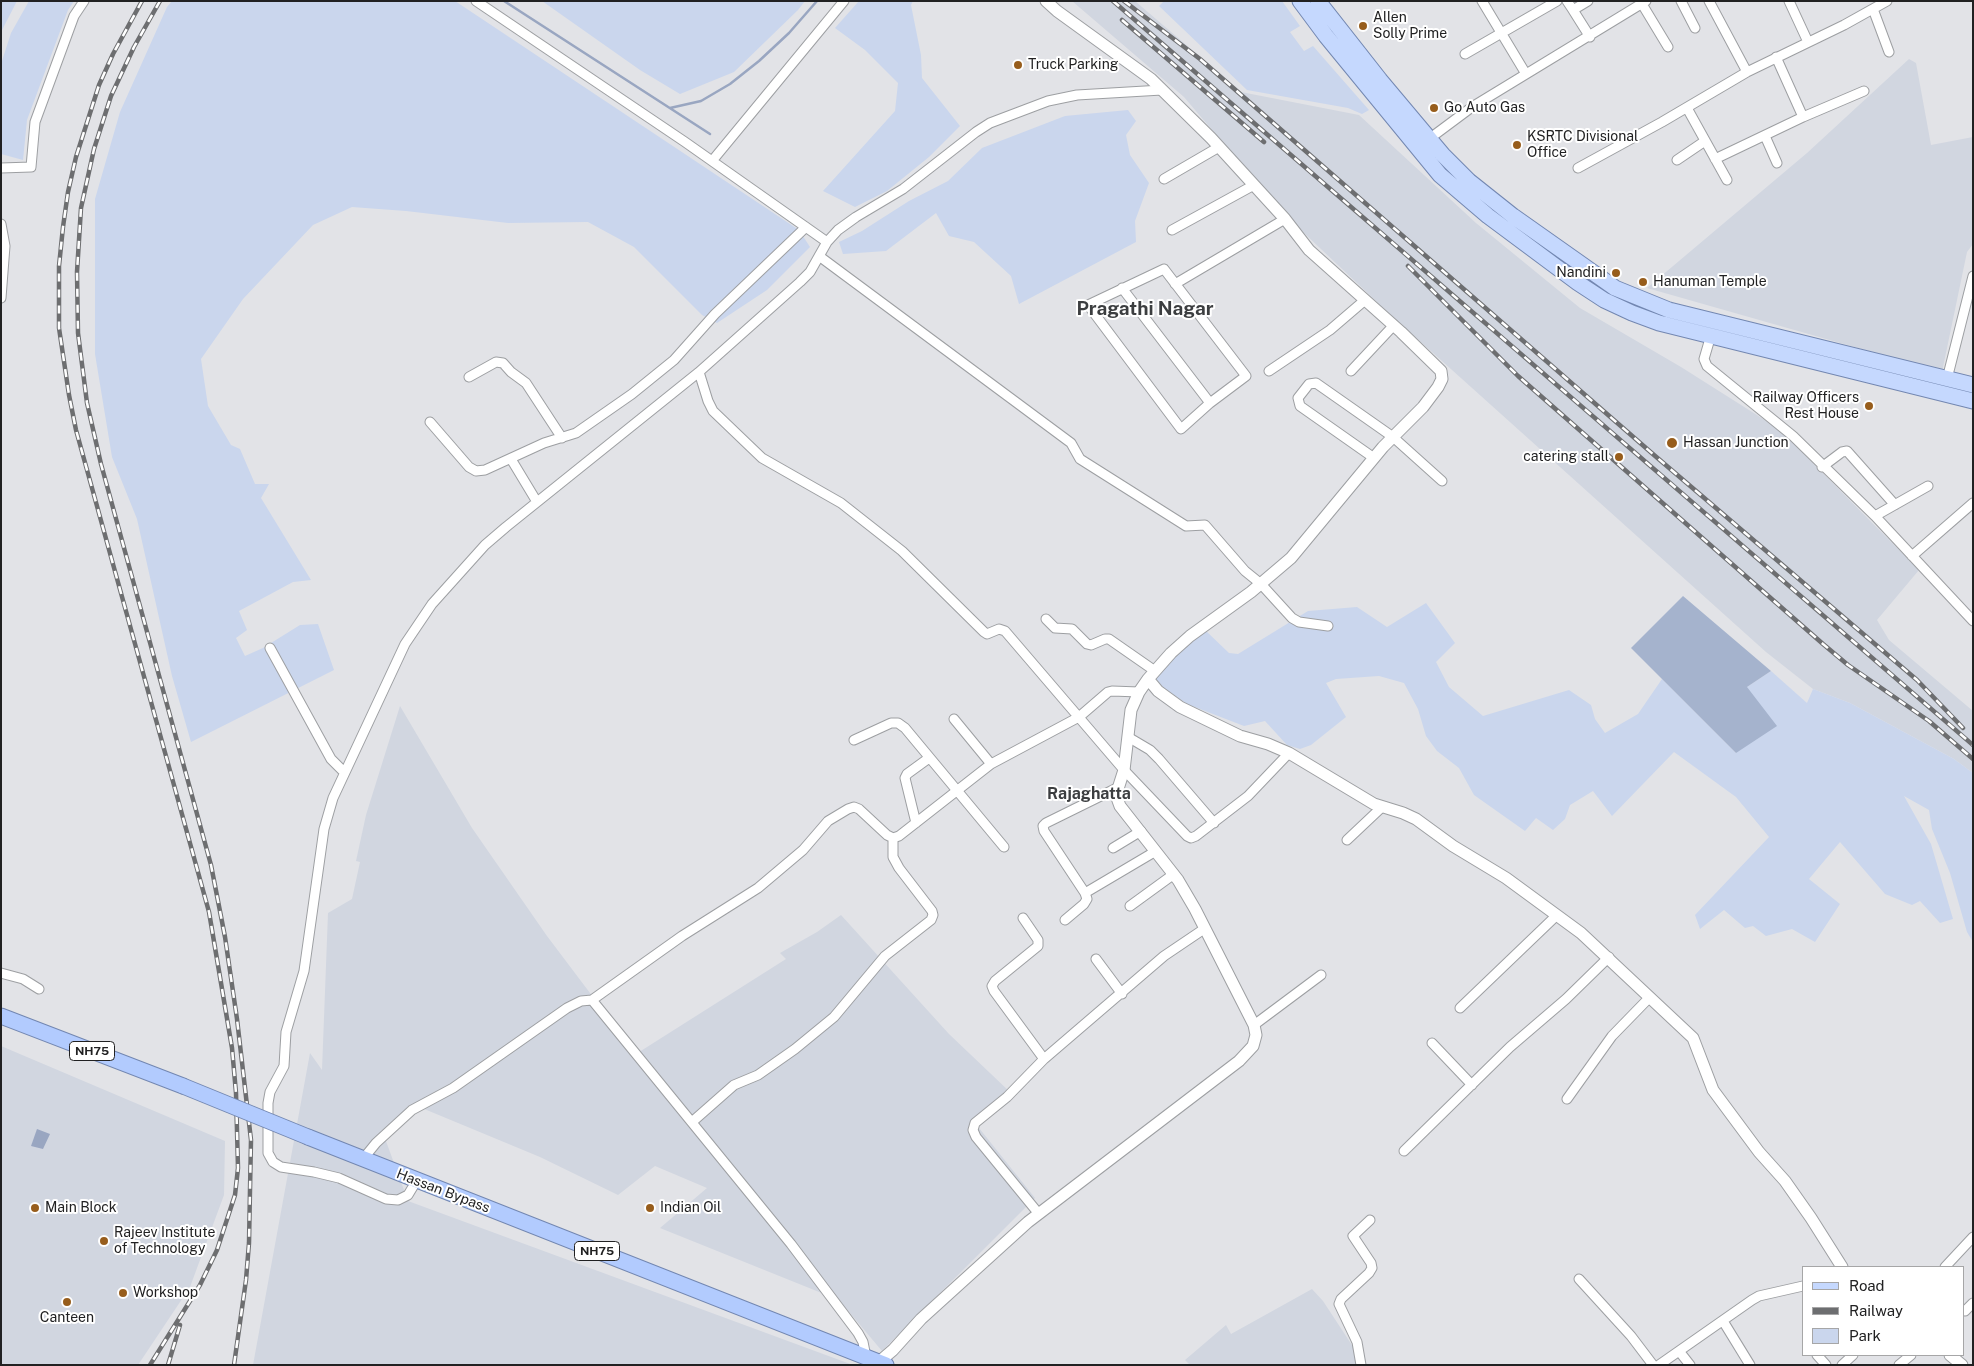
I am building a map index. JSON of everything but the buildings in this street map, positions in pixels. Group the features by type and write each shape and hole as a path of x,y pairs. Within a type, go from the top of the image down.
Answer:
{"highway":[{"name":"Hassan Bypass","path":"1,1016 183,1086 363,1159 877,1361"}],"main road":[{"path":"1309,3 1380,80 1429,139 1508,222 1578,283 1604,300 1658,322 1711,335 1929,382 1947,379 1973,385"},
{"path":"1309,3 1326,36 1440,175 1508,222 1615,288 1664,308 1929,382 1973,401"},
{"path":"1658,322 1664,308"}],"street":[{"path":"1,168 31,167 35,122 74,16 84,1"},
{"path":"476,1 712,161 827,242"},
{"path":"712,161 844,1"},
{"path":"592,1000 791,1244 877,1361 894,1350 921,1319 1039,1214 1239,1061 1253,1046 1256,1035 1254,1025 1195,909 1174,874 1120,806 1116,795 1124,770 1131,710 1139,692 1171,653 1190,636 1261,584 1291,558 1374,458 1423,407 1442,379 1441,371 1394,325 1309,250 1285,219 1219,147 1151,79 1057,12 1046,1"},
{"path":"1482,1 1526,74"},
{"path":"1465,54 1557,1"},
{"path":"1567,1 1590,37"},
{"path":"1573,10 1588,1"},
{"path":"1681,1 1695,28"},
{"path":"1710,1 1747,72"},
{"path":"1789,1 1808,42"},
{"path":"1578,168 1687,108 1747,72 1887,1"},
{"path":"1429,139 1472,107 1644,3 1668,47"},
{"path":"1873,9 1889,52"},
{"path":"1776,57 1804,117"},
{"path":"417,1180 408,1195 398,1200 386,1199 338,1178 281,1167 273,1162 268,1153 268,1102 270,1092 284,1066 286,1032 304,971 324,829 333,798 405,644 432,604 485,545 699,372 800,282 810,272 827,242 838,230 856,216 903,189 990,123 1036,104 1077,95 1162,90"},
{"path":"1715,159 1864,91"},
{"path":"1687,108 1727,180"},
{"path":"1764,136 1777,163"},
{"path":"1677,160 1705,141"},
{"path":"1164,178 1219,147"},
{"path":"1172,230 1254,185"},
{"path":"1175,284 1285,219"},
{"path":"1,224 5,246 1,298"},
{"path":"430,422 469,467 476,471 485,470 544,443 576,433 632,394 674,360 715,314 806,227"},
{"path":"819,256 1071,444 1080,458 1186,526 1205,525 1245,572 1261,584 1292,618 1299,622 1328,626"},
{"path":"1164,269 1175,284 1246,376 1210,403 1181,429 1088,305 1164,269"},
{"path":"1947,379 1973,276"},
{"path":"1122,288 1210,403"},
{"path":"1269,371 1330,330 1365,300"},
{"path":"1351,371 1394,325"},
{"path":"1711,335 1704,359 1707,366 1775,420 1875,516 1973,621"},
{"path":"469,377 496,362 503,363 511,372 526,383 562,438"},
{"path":"699,372 713,411 762,458 841,503 902,551 984,632 990,633 999,629 1005,631 1124,770 1187,836 1191,838 1196,836 1214,823 1252,792 1289,753"},
{"path":"1374,458 1300,406 1298,398 1309,384 1316,383 1393,437 1442,481"},
{"path":"1822,467 1842,452 1847,451 1895,505"},
{"path":"511,459 538,502"},
{"path":"1875,516 1928,486"},
{"path":"1912,556 1973,503"},
{"path":"1046,619 1055,628 1072,629 1087,644 1091,645 1105,639 1109,640 1152,675 1158,691 1180,706 1240,736 1268,744 1289,753 1374,804 1416,819 1453,846 1506,878 1557,914 1609,957 1649,998 1693,1038 1713,1090 1759,1152 1785,1181 1841,1266"},
{"path":"270,648 331,759 344,772"},
{"path":"363,1159 376,1143 412,1110 453,1088 574,1004 592,1000 682,936 758,888 803,850 828,821 848,808 854,806 860,809 887,835 893,838 899,836 991,764 1079,717 1112,691 1139,692"},
{"path":"954,719 991,764"},
{"path":"854,740 891,724 898,723 905,728 1004,847"},
{"path":"1128,737 1150,750 1214,823"},
{"path":"916,823 905,778 907,774 929,758"},
{"path":"1065,920 1084,904 1087,899 1043,826 1119,787"},
{"path":"1347,840 1382,807"},
{"path":"1113,848 1141,831"},
{"path":"692,1122 734,1085 758,1074 795,1049 834,1017 885,956 931,920 932,911 899,868 893,857 893,838"},
{"path":"1085,893 1156,851"},
{"path":"1130,906 1174,874"},
{"path":"1460,1008 1557,914"},
{"path":"1023,918 1038,940 1038,946 995,981 992,986 1044,1059"},
{"path":"1039,1214 976,1137 973,1130 975,1123 1007,1097 1044,1059 1164,956 1204,929"},
{"path":"1404,1151 1510,1047 1566,999 1609,957"},
{"path":"1096,959 1122,994"},
{"path":"1,973 23,979 39,989"},
{"path":"1254,1025 1321,975"},
{"path":"1567,1098 1612,1036 1649,998"},
{"path":"1432,1042 1472,1085"},
{"path":"1361,1365 1360,1350 1339,1304 1341,1299 1372,1268 1371,1263 1353,1236 1370,1220"},
{"path":"1946,1266 1973,1237"},
{"path":"1579,1279 1631,1336 1653,1365"},
{"path":"1659,1365 1759,1296 1802,1286"},
{"path":"1965,1312 1973,1303"},
{"path":"1723,1321 1750,1365"},
{"path":"1679,1351 1690,1365"},
{"path":"1842,1365 1852,1356"},
{"path":"1899,1365 1910,1356"},
{"path":"1951,1356 1962,1365"}],"shaded area":[{"path":"1072,1 1135,1 1241,92 1359,115 1476,223 1580,308 1681,367 1779,429 1919,570 1877,620 1889,640 1973,711 1973,773 1954,759 1850,703 1813,689 1766,652 1393,317 1304,233 1184,97"},
{"path":"1909,59 1916,63 1931,145 1973,137 1973,244 1967,252 1942,372 1647,288 1807,153"},
{"path":"1683,596 1771,671 1747,687 1777,726 1736,753 1631,648"},
{"path":"400,706 472,828 547,936 636,1054 786,959 780,953 817,932 841,915 949,1034 1011,1093 975,1123 1035,1198 882,1351 839,1300 660,1228 707,1188 655,1166 618,1195 540,1157 417,1106 383,1133 408,1201 853,1365 253,1365 310,1053 322,1070 328,913 352,899 360,862 356,861 366,815"},
{"name":"Rajeev Institute of Technology","path":"1,1046 225,1141 224,1195 190,1287 138,1365 1,1365"},
{"path":"37,1129 50,1134 43,1149 31,1146"},
{"path":"1312,1289 1323,1301 1365,1365 1190,1365 1185,1360 1226,1325 1231,1334"}],"green space":[{"path":"1,1 17,1 1,32"},
{"path":"29,1 74,1 68,10 27,120 23,160 1,154 1,64 11,33"},
{"path":"172,1 455,1 799,230 810,247 767,290 717,323 702,315 634,247 588,222 508,223 406,211 352,207 313,225 243,299 201,359 208,406 231,445 240,449 255,484 269,484 261,498 311,580 293,582 239,611 247,630 236,638 245,656 263,648 300,625 318,624 334,670 191,742 172,676 137,519 112,457 95,354 95,199 120,112 167,7"},
{"path":"542,1 805,1 734,72 680,94 640,70"},
{"path":"859,1 913,1 911,5 921,55 922,78 960,126 929,157 887,191 855,207 823,191 895,111 898,83 865,50 835,28"},
{"path":"1164,1 1282,1 1300,26 1290,32 1304,51 1313,46 1369,110 1362,114 1348,108 1247,90 1159,6"},
{"path":"1128,110 1136,121 1126,135 1130,155 1149,183 1135,221 1136,242 1019,304 1011,276 974,242 949,236 936,213 886,251 843,254 839,242 862,231 909,201 948,181 982,148 1065,116"},
{"path":"1426,603 1455,643 1436,662 1449,687 1483,716 1569,690 1591,705 1595,719 1605,733 1638,714 1662,679 1736,753 1747,687 1771,671 1807,703 1813,689 1850,703 1954,759 1973,773 1973,942 1967,932 1950,873 1932,829 1929,810 1904,796 1931,844 1953,919 1940,923 1920,901 1912,905 1885,894 1840,842 1809,879 1840,904 1815,942 1792,929 1766,936 1753,926 1745,928 1724,910 1700,929 1695,915 1769,837 1736,797 1674,752 1612,816 1593,791 1570,805 1565,819 1553,830 1536,818 1525,831 1474,795 1459,768 1437,751 1426,736 1418,709 1404,683 1379,676 1336,679 1326,683 1346,717 1311,745 1300,749 1287,745 1265,721 1244,726 1187,704 1165,689 1155,678 1186,644 1206,631 1229,653 1238,654 1308,611 1357,607 1387,627"}],"waterway":[{"path":"504,1 710,134"},
{"path":"670,108 701,101 730,84 759,61 789,33 817,1"}],"railway":[{"path":"142,1 113,54 99,85 76,157 68,192 59,266 59,328 76,430 209,912 232,1048 236,1093 238,1168 235,1195 217,1250 200,1285 150,1365"},
{"path":"160,1 134,47 111,96 94,149 81,208 77,272 78,333 87,403 101,464 211,865 225,937 251,1140 249,1243 246,1280 234,1365"},
{"path":"1113,1 1973,745"},
{"path":"1124,1 1200,59 1654,455 1917,680 1963,728"},
{"path":"1122,20 1264,142"},
{"path":"1408,266 1518,376 1823,644 1848,665 1929,721 1973,759"},
{"path":"168,1365 180,1325"}],"place":[{"name":"Allen Solly Prime","path":"1363,26"},
{"name":"Truck Parking","path":"1018,65"},
{"name":"Go Auto Gas","path":"1434,108"},
{"name":"KSRTC Divisional Office","path":"1517,145"},
{"name":"Nandini","path":"1616,273"},
{"name":"Hanuman Temple","path":"1643,282"},
{"name":"Railway Officers Rest House","path":"1869,406"},
{"name":"Hassan Junction","path":"1672,443"},
{"name":"catering stall","path":"1619,457"},
{"name":"Main Block","path":"35,1208"},
{"name":"Indian Oil","path":"650,1208"},
{"name":"Rajeev Institute of Technology","path":"104,1241"},
{"name":"Workshop","path":"123,1293"},
{"name":"Canteen","path":"67,1302"}],"district":[{"name":"Pragathi Nagar","path":"1145,309"},
{"name":"Rajaghatta","path":"1089,794"}]}
